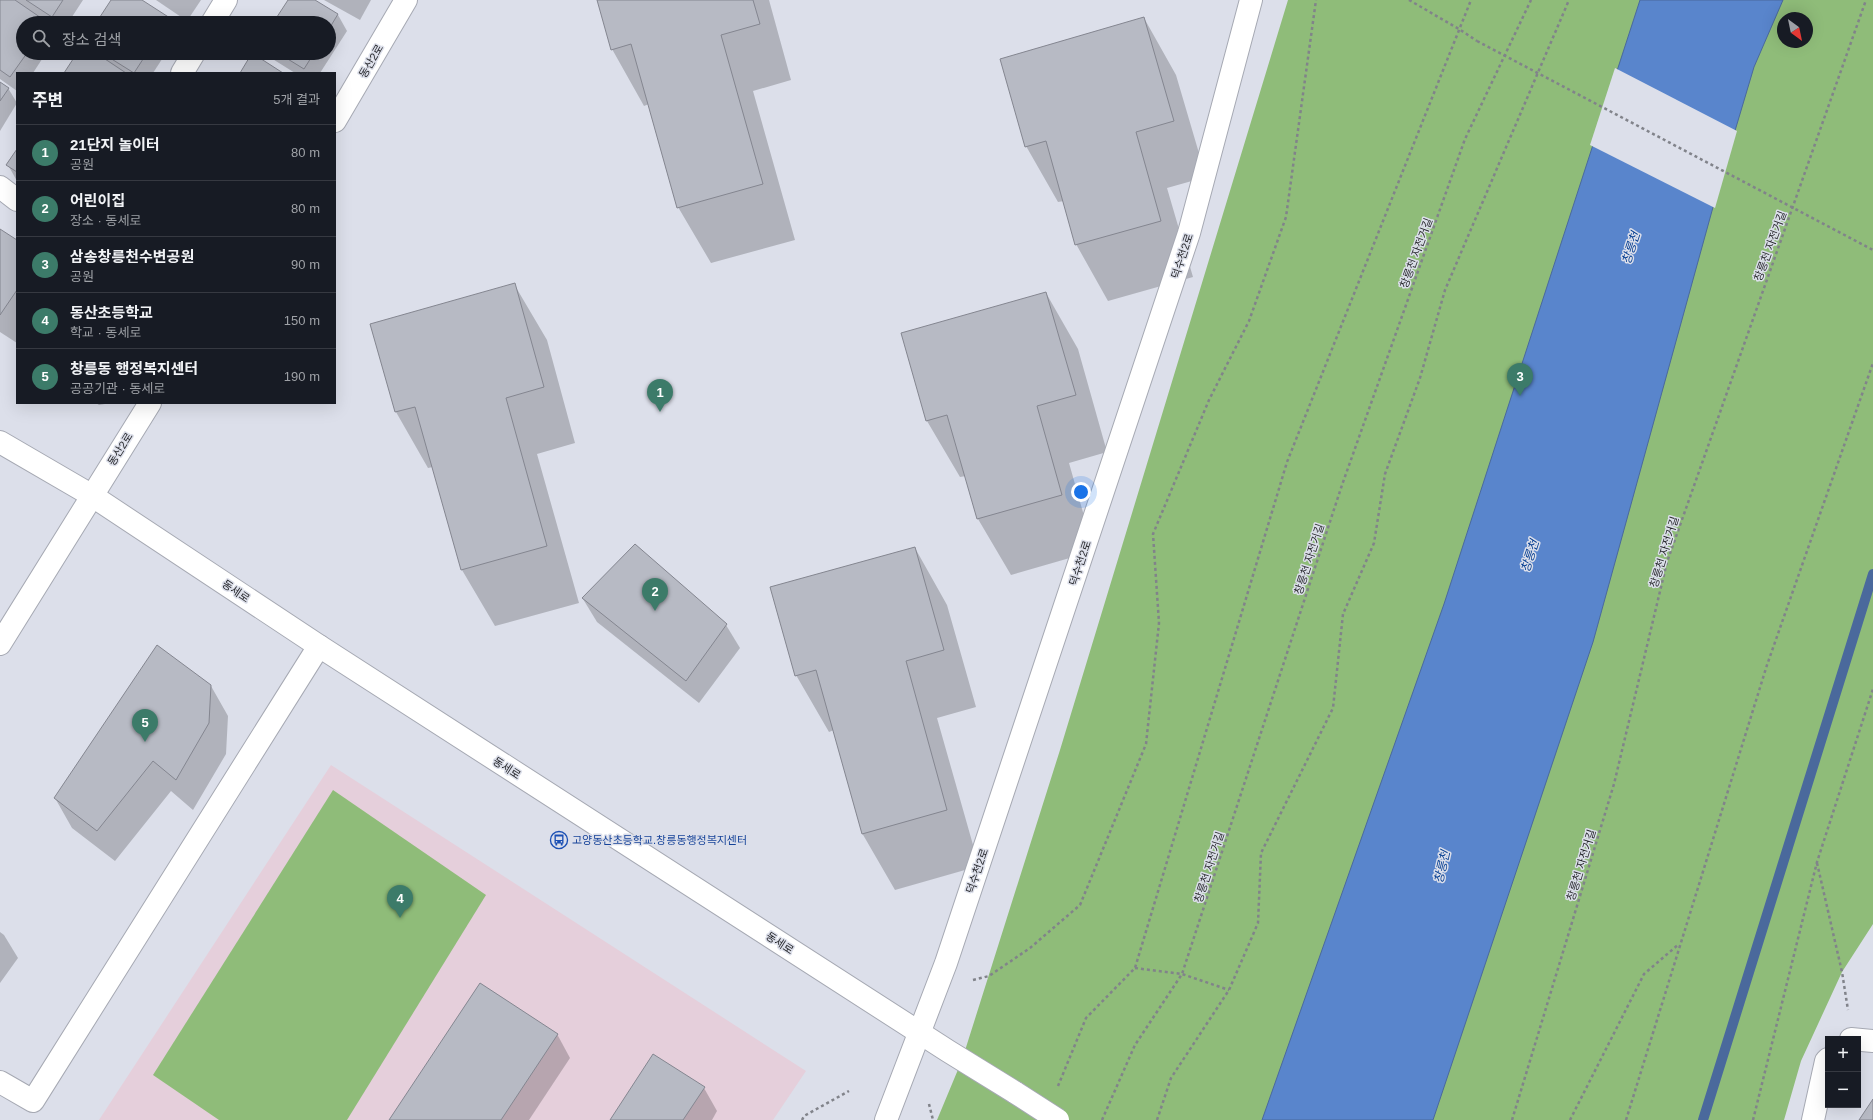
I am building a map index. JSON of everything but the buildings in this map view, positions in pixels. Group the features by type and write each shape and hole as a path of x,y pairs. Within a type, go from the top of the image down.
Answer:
{"street":[{"path":"216,16 226,0"},
{"name":"동산2로","path":"336,119 406,0"},
{"name":"덕수천2로","path":"886,1120 918,1032 946,963 1189,233 1251,0"},
{"path":"183,72 190,60"},
{"path":"0,188 16,199"},
{"name":"동산2로","path":"0,644 91,495 149,404"},
{"name":"동세로","path":"0,442 91,495 319,646 918,1032 1058,1120"},
{"path":"0,1082 33,1101 319,646"},
{"path":"1861,1040 1873,1041"},
{"path":"1813,1120 1825,1066"}],"path":[{"path":"973,980 989,976 1030,948 1080,905 1146,744 1159,622 1153,534 1209,400 1248,321 1286,217 1316,0"},
{"path":"1409,0 1459,29 1476,41 1873,250"},
{"path":"1056,1091 1086,1018 1135,968 1287,462 1471,0"},
{"name":"창릉천 자전거길","path":"1102,1120 1135,1045 1182,974 1342,485 1463,146 1531,0"},
{"path":"1157,1120 1171,1078 1229,990 1258,923 1261,853 1333,708 1343,614 1374,543 1385,474 1420,378 1445,290 1569,0"},
{"name":"창릉천 자전거길","path":"1512,1120 1614,784 1667,562 1866,0"},
{"path":"1626,1120 1767,665 1873,362"},
{"path":"1753,1120 1817,862 1873,689"},
{"path":"1817,862 1842,972 1849,1013"},
{"path":"1570,1120 1644,974 1680,943"},
{"path":"1135,968 1182,974 1229,990"},
{"path":"802,1120 804,1116 850,1091"},
{"path":"929,1104 933,1120"}],"shaded area":[{"path":"331,765 806,1071 773,1120 99,1120"}],"green space":[{"path":"1288,0 1873,0 1873,924 1842,972 1801,1061 1784,1120 937,1120 962,1060 1060,750"},
{"path":"333,790 486,895 347,1120 219,1120 153,1075"}],"water":[{"name":"창릉천","path":"1640,0 1783,0 1754,67 1723,171 1593,642 1433,1120 1262,1120 1444,604"}],"pier":[{"path":"1615,68 1737,131 1715,208 1590,145"}],"waterway":[{"path":"1703,1120 1873,574"}],"place":[{"name":"삼송창릉천수변공원","path":"1520,396"},
{"name":"21단지 놀이터","path":"660,412"},
{"name":"어린이집","path":"655,611"},
{"name":"창릉동 행정복지센터","path":"145,742"},
{"name":"고양동산초등학교.창릉동행정복지센터","path":"559,840"},
{"name":"동산초등학교","path":"400,918"}]}
